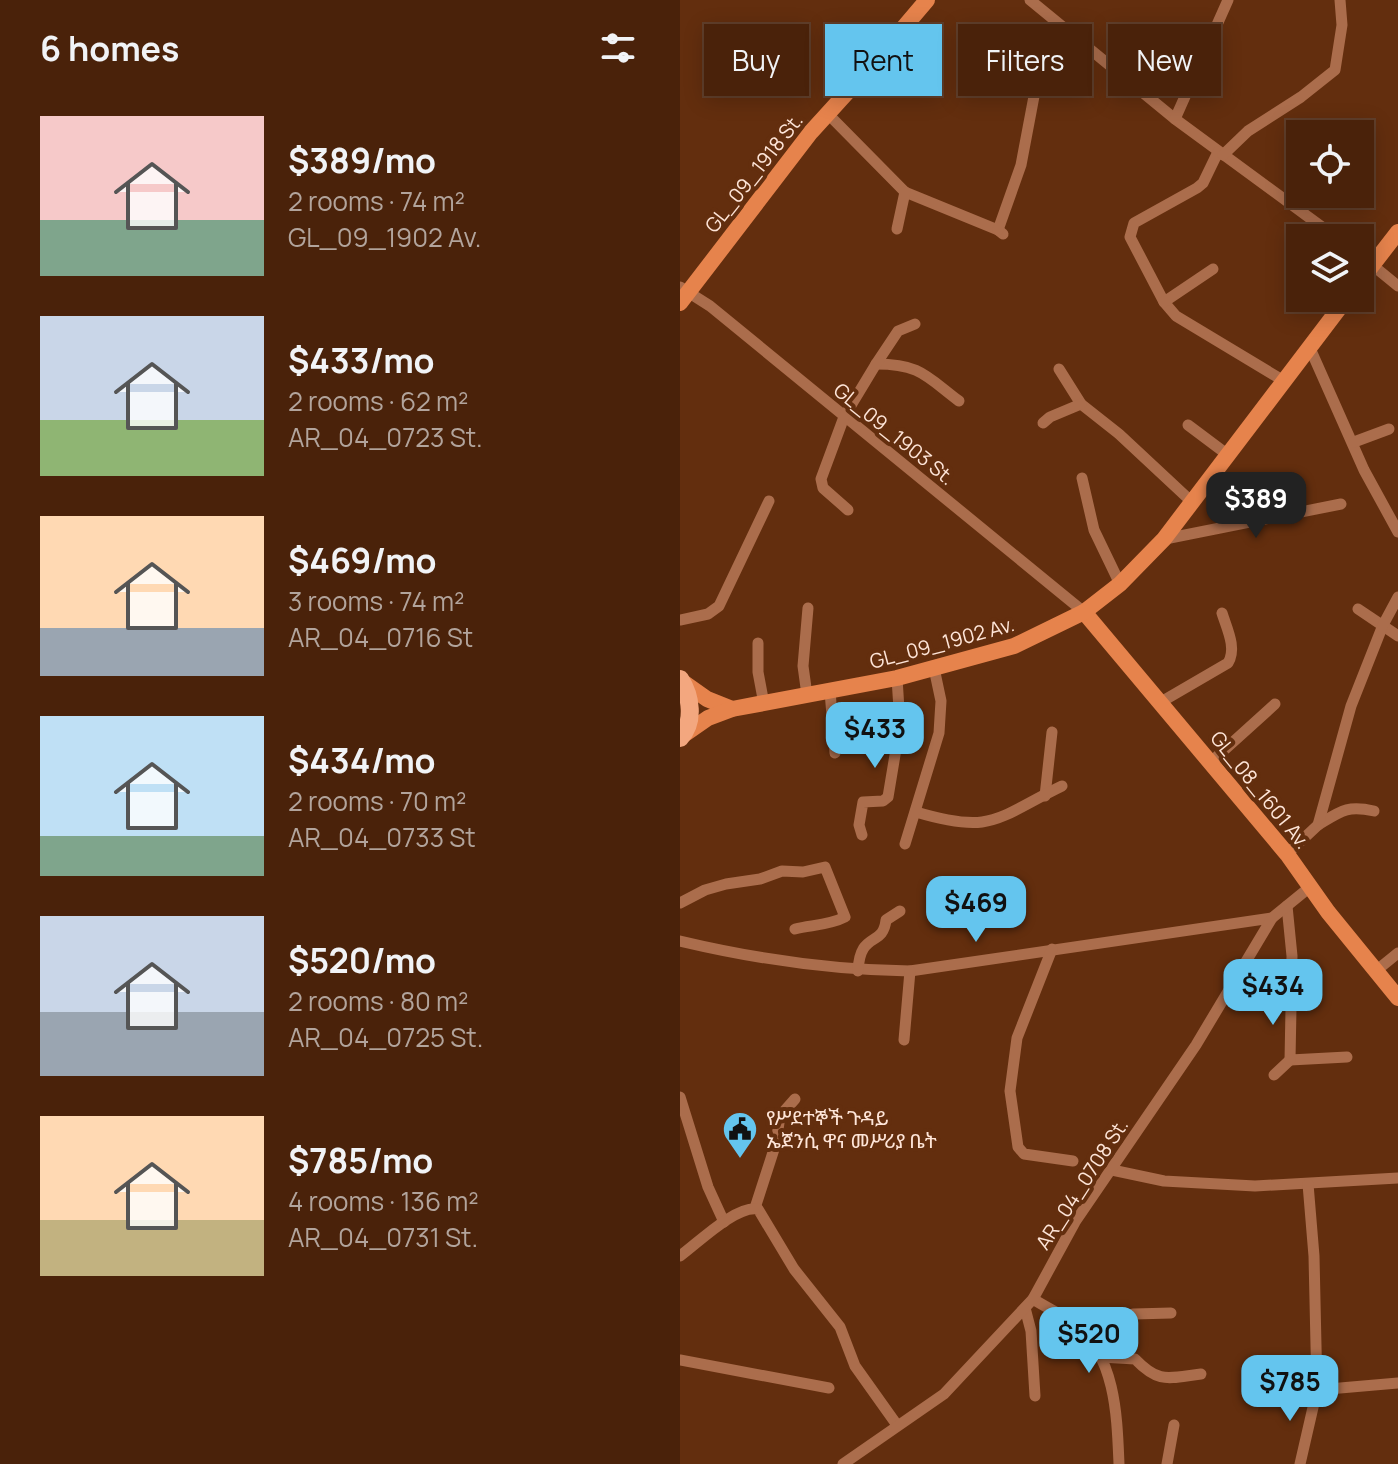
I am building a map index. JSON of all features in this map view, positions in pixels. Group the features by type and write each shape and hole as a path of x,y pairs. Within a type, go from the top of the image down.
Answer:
{"main road":[{"name":"GL_09_1918 St.","path":"682,294 827,113 927,0"},
{"path":"1374,254 1398,232"},
{"name":"GL_09_1902 Av.","path":"682,736 708,718 732,709 897,678 934,668 1030,640 1084,612 1120,584 1164,539 1336,312"},
{"name":"GL_08_1601 Av.","path":"1084,612 1212,761 1398,998"},
{"path":"681,680 707,699 732,709"},
{"path":"681,680 690,709 682,736"}],"street":[{"path":"1030,0 1175,119 1318,224"},
{"path":"1284,381 1176,316 1164,302 1130,237 1132,225 1197,188 1221,153 1335,70 1342,25 1340,0"},
{"path":"1175,119 1228,1"},
{"path":"827,113 905,192 1001,232 1021,165 1034,96"},
{"path":"897,229 905,192"},
{"path":"1374,266 1398,286"},
{"path":"1164,302 1213,269"},
{"name":"GL_09_1903 St.","path":"682,294 844,417 1084,612"},
{"path":"848,510 821,483 844,417 898,331 915,324"},
{"path":"1309,346 1364,470 1398,532"},
{"path":"876,364 909,365 959,401"},
{"path":"1059,369 1081,404 1119,434 1193,503"},
{"path":"1043,423 1081,404"},
{"path":"1188,425 1228,455"},
{"path":"1354,442 1389,429"},
{"path":"1082,478 1094,530 1120,584"},
{"path":"680,620 708,614 719,606 769,501"},
{"path":"1164,539 1341,504"},
{"path":"1318,825 1351,706 1383,625 1398,597"},
{"path":"807,695 803,666 808,608"},
{"path":"1358,609 1398,636"},
{"path":"1161,702 1232,658 1233,650 1222,613"},
{"path":"758,643 758,672 764,704"},
{"path":"905,844 939,733 941,701 934,668"},
{"path":"862,835 859,825 861,805 865,801 883,801 888,797 900,725 897,678"},
{"path":"830,691 835,753"},
{"path":"1212,761 1275,704"},
{"path":"1045,796 1052,732"},
{"path":"916,812 954,823 986,823 999,820 1062,786"},
{"path":"1287,854 1318,825 1345,809 1355,807 1374,811"},
{"path":"680,903 705,890 726,884 760,879 782,871 803,872 825,867 846,916 833,924 795,929"},
{"name":"AR_04_0708 St.","path":"843,1464 944,1394 1029,1304 1075,1222 1196,1045 1272,918 1310,887"},
{"path":"1287,906 1292,956 1290,1060"},
{"path":"858,971 862,947 879,937 885,930 886,920 900,911"},
{"path":"680,941 774,960 858,971 910,971 1272,918"},
{"path":"1052,949 1017,1038 1010,1091 1018,1147 1024,1154 1073,1161"},
{"path":"1377,970 1398,953"},
{"path":"904,1040 910,971"},
{"path":"1274,1075 1290,1060 1347,1057"},
{"path":"680,1097 708,1187 724,1222"},
{"path":"795,1099 780,1116 758,1210 794,1269 840,1327 855,1366 897,1425"},
{"path":"1112,1170 1164,1181 1255,1186 1398,1178"},
{"path":"1300,1464 1317,1390 1314,1256 1308,1184"},
{"path":"680,1256 724,1222 758,1210"},
{"path":"1035,1396 1029,1304 1077,1326 1101,1357 1112,1388 1119,1464"},
{"path":"1077,1326 1134,1314 1171,1313"},
{"path":"1101,1357 1135,1359 1149,1374 1160,1377 1201,1374"},
{"path":"680,1360 829,1388"},
{"path":"1317,1390 1398,1383"},
{"path":"1167,1464 1174,1425"}],"place":[{"name":"የሥደተኞች ጉዳይ ኤጀንሲ ዋና መሥሪያ ቤት","path":"740,1160"}]}
